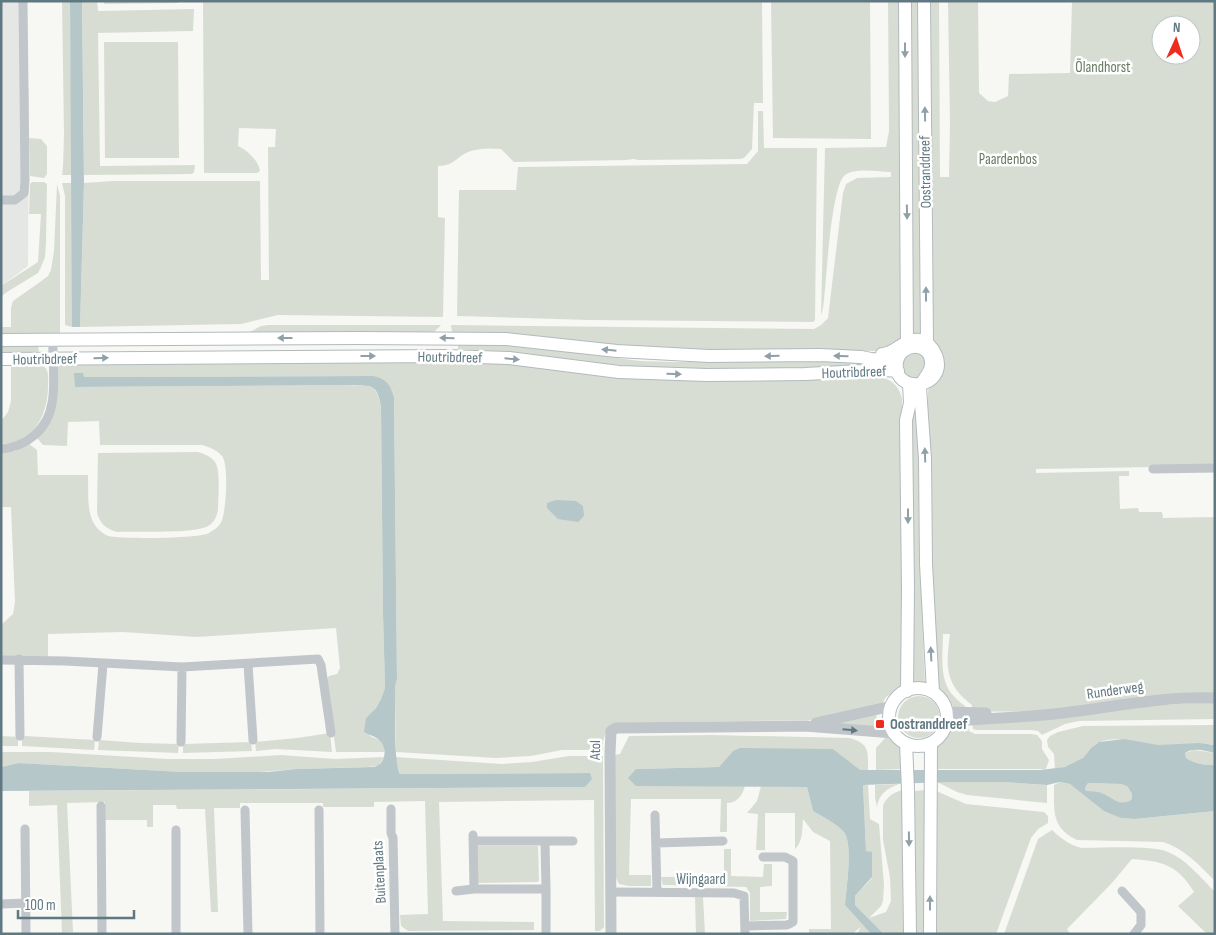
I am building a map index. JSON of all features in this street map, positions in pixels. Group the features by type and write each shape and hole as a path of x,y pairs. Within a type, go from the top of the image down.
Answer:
{"main road":[{"name":"Oostranddreef","path":"902,349 905,1"},
{"name":"Oostranddreef","path":"924,1 927,343"},
{"name":"Houtribdreef","path":"1,340 496,339 617,351 709,356 802,355 861,357 885,360 902,349"},
{"path":"916,340 927,343 935,353 938,362 936,371 919,384 902,380 896,365 902,349 916,340"},
{"path":"902,349 921,347 931,357 930,370 919,384 910,403 906,420"},
{"name":"Houtribdreef","path":"1,359 446,356 509,358 620,372 707,375 806,374 877,369 898,371"},
{"path":"862,371 888,375 895,380 904,393 908,578 907,691"},
{"path":"919,384 925,405 923,413 926,564 933,692"},
{"path":"920,688 933,692 940,699 947,717 941,734 931,743 919,746 906,743 894,733 890,720 892,706 900,695 907,691 920,688"},
{"path":"906,743 910,934"},
{"path":"930,934 931,743"}],"street":[{"path":"1,200 15,200 24,194 23,1"},
{"path":"1,449 19,446 30,440 41,429 50,413 53,400 52,339"},
{"path":"1153,468 1215,468"},
{"path":"1,660 19,659 182,667 318,659 321,665 331,733"},
{"path":"19,659 20,736"},
{"path":"97,737 103,664"},
{"path":"248,664 253,740"},
{"path":"181,742 182,667"},
{"name":"Runderweg","path":"947,717 1001,714 1020,717 1135,702 1194,697 1215,698"},
{"name":"Atol","path":"805,726 892,706"},
{"name":"Atol","path":"611,934 611,731 621,727 805,726 894,733"},
{"path":"100,806 102,934"},
{"name":"Buitenplaats","path":"391,809 395,934"},
{"path":"245,810 248,934"},
{"path":"319,810 320,934"},
{"name":"Wijngaard","path":"655,815 657,892"},
{"path":"25,829 26,934"},
{"path":"176,830 176,934"},
{"path":"474,889 473,838 545,841 574,840"},
{"path":"545,841 546,934"},
{"path":"656,842 723,841"},
{"name":"Wijngaard","path":"611,892 734,893 744,896 745,930 787,926 793,922 792,861 785,857 763,857"},
{"path":"456,891 474,889 546,889"},
{"path":"1122,891 1141,912 1141,925 1134,934"},
{"path":"1,904 26,903"}],"shaded area":[{"path":"1,1 23,1 29,99 28,266 1,286"},
{"path":"70,1 82,1 84,183 80,327 72,327"},
{"path":"74,373 83,373 84,377 373,376 384,380 394,397 397,679 395,687 395,732 396,758 400,774 590,773 592,779 585,787 1,791 1,767 19,763 182,772 268,772 296,769 374,767 381,763 385,751 382,743 376,737 364,732 366,718 376,708 385,688 381,407 375,390 368,386 349,385 75,387"},
{"path":"556,500 576,501 583,506 584,516 578,522 558,519 547,508 547,503"},
{"path":"1124,739 1158,745 1199,743 1215,745 1215,753 1196,750 1185,753 1186,758 1193,762 1215,765 1215,811 1135,819 1121,818 1104,811 1070,784 1060,782 1047,785 1003,782 947,782 863,785 866,851 872,852 872,877 855,896 855,905 884,934 871,934 845,905 849,855 846,837 843,831 836,825 813,811 807,787 636,786 628,778 636,769 719,767 733,751 740,748 833,749 860,770 1040,770 1065,767 1083,758 1099,742","holes":["1088,783 1121,784 1127,786 1132,794 1132,799 1123,803 1098,792 1086,791 1085,788"]}],"green space":[{"path":"62,1 70,1 72,175 62,175 64,134"},
{"path":"82,1 97,1 98,11 194,9 193,31 98,33 100,166 195,165 192,174 84,175"},
{"path":"104,1 178,1 178,3 104,4"},
{"path":"203,1 762,1 763,103 754,103 752,149 744,158 739,159 514,162 501,149 479,149 466,153 451,163 438,166 438,217 445,218 443,317 278,315 241,324 80,327 84,183 113,181 260,181 261,280 269,280 268,147 275,147 276,129 239,128 238,146 249,153 255,160 260,171 257,173 204,173"},
{"path":"771,1 870,1 871,139 773,138"},
{"path":"888,1 902,1 902,339 884,351 671,350 505,334 452,332 451,325 814,329 821,325 828,318 843,193 846,184 857,178 891,177 891,172 855,171 845,175 840,182 833,210 824,302 821,315 825,148 886,147 889,131"},
{"path":"908,1 921,1 923,337 910,335"},
{"path":"930,1 939,1 940,177 949,177 948,1 978,1 979,93 988,101 995,102 1008,96 1009,74 1070,73 1072,1 1215,1 1215,466 1036,469 1036,473 1129,471 1129,476 1119,476 1120,509 1138,508 1139,512 1162,512 1163,518 1215,517 1215,695 1064,709 1003,712 972,711 972,705 956,689 952,681 948,665 950,634 943,634 943,672 947,687 956,699 966,707 955,709 939,689 933,627 928,394 933,344"},
{"path":"104,42 178,42 179,158 105,158"},
{"path":"758,111 763,111 764,148 817,148 815,320 813,322 589,320 457,316 459,190 516,190 518,167 747,164 758,151"},
{"path":"29,138 41,139 47,146 47,174 44,178 30,176"},
{"path":"32,182 44,182 47,184 45,257 38,273 3,295 1,301 1,286 38,262 41,214 29,214 30,184"},
{"path":"62,183 72,183 72,327 65,325 65,196"},
{"path":"57,184 60,196 60,334 1,334 1,327 11,327 13,301 48,276 51,270 54,251"},
{"path":"441,325 434,332 248,333 261,326"},
{"path":"458,342 518,345 640,361 807,359 886,362 886,367 736,371 626,367 514,352 458,349"},
{"path":"1,345 38,346 39,351 32,353 1,352"},
{"path":"912,352 921,354 925,365 916,380 907,375 904,368 905,360"},
{"path":"458,361 520,365 647,379 878,377 891,381 897,387 902,399 902,687 886,697 882,704 826,719 615,723 605,735 603,750 562,750 531,756 496,758 396,752 394,397 392,390 373,376 84,377 75,387 349,385 368,386 375,390 381,407 385,688 378,705 366,718 370,736 381,741 385,748 384,752 336,752 326,680 329,676 337,674 340,668 336,628 197,637 123,632 48,634 48,657 1,656 1,625 13,614 15,602 11,507 1,507 1,452 15,451 29,444 37,450 38,475 88,475 88,502 91,518 100,531 108,536 160,538 202,535 217,528 223,515 226,497 226,468 222,456 215,450 202,445 100,445 99,421 68,422 67,446 43,445 37,438 60,363"},
{"path":"11,364 42,365 45,367 48,374 48,394 41,419 31,433 17,442 1,444 1,421 8,412 11,401"},
{"path":"918,391 925,683 913,683 911,416"},
{"path":"198,452 213,460 218,471 218,510 215,519 210,525 201,529 178,531 118,532 110,530 102,523 97,512 98,453"},
{"path":"923,696 931,699 937,705 940,717 937,729 931,735 915,738 907,735 901,729 898,713 901,705 907,699"},
{"path":"1215,702 1215,719 1079,721 1065,724 1042,735 1038,731 1031,730 976,730 973,729 972,723 1126,707"},
{"path":"876,712 878,729 834,723"},
{"path":"967,723 969,731 975,734 1037,735 1042,741 1042,749 1049,760 1046,769 934,769 936,746 944,740 954,726"},
{"path":"1215,725 1215,745 1157,745 1121,739 1107,740 1095,745 1077,762 1055,769 1054,754 1048,747 1047,740 1058,732 1083,726"},
{"path":"330,733 332,752 276,749 256,751 255,742"},
{"path":"712,735 850,738 857,740 864,746 868,754 868,770 859,770 833,749 733,751 719,767 636,769 636,786 745,786 739,798 734,802 727,803 727,832 720,832 721,799 631,799 629,875 651,875 651,886 619,884 616,878 614,755 620,754 629,736"},
{"path":"1,736 18,737 18,746 1,746"},
{"path":"887,736 901,747 902,769 876,770 876,748"},
{"path":"22,737 95,740 94,750 22,746"},
{"path":"99,740 179,744 178,753 98,750"},
{"path":"251,742 252,751 183,753 183,744"},
{"path":"1194,750 1215,753 1215,765 1200,764 1186,758 1185,753"},
{"path":"1,752 51,752 167,759 215,759 281,755 335,759 384,757 378,766 248,773 182,772 19,763 1,767"},
{"path":"569,756 603,756 604,927 600,931 595,931 594,800 439,802 443,921 534,922 534,930 408,931 401,926 400,915 428,914 425,801 374,802 374,807 323,807 323,803 240,803 240,808 214,808 218,912 211,912 205,809 177,809 176,805 153,805 153,827 147,827 147,820 105,820 105,802 67,803 73,932 62,933 57,805 29,806 29,791 585,787 590,773 400,774 395,757 502,764 532,762"},
{"path":"937,782 1003,782 1047,785 1047,803 967,795"},
{"path":"1060,782 1070,784 1121,818 1135,819 1215,811 1215,881 1185,853 1163,842 1077,840 1069,835 1058,824 1054,810 1054,785"},
{"path":"1088,783 1121,784 1127,786 1132,794 1132,799 1128,802 1120,803 1100,793 1086,791 1085,788"},
{"path":"899,784 884,792 877,807 875,785"},
{"path":"863,785 868,785 870,819 879,824 884,885 881,906 869,918 886,912 891,901 890,877 883,840 883,806 890,796 902,790 903,934 884,934 855,905 855,896 872,878 866,851"},
{"path":"761,786 807,787 813,811 843,831 849,855 845,905 871,934 857,934 861,927 852,934 809,934 809,929 831,929 830,841 813,832 803,819 801,839 795,849 795,813 765,813 765,850 756,850 758,814 747,813 757,801"},
{"path":"925,790 924,934 915,934 915,791"},
{"path":"934,790 966,804 1044,812 1048,816 1048,823 1038,829 1031,838 996,934 935,934"},
{"path":"1052,830 1066,841 1082,848 1150,848 1175,855 1193,869 1215,892 1215,934 1207,934 1178,906 1194,892 1182,876 1161,863 1132,859 1111,884 1067,929 1070,934 1004,934 1038,839"},
{"path":"477,846 538,846 539,881 478,883"},
{"path":"724,849 731,849 731,876 763,877 764,864 772,864 772,886 760,887 760,912 787,912 786,919 750,921 750,893 746,887 663,885 661,877 724,876"},
{"path":"695,897 703,897 705,934 696,934"}],"place":[{"name":"Oostranddreef","path":"880,724"}],"park label":[{"name":"Ölandhorst","path":"1103,67"},
{"name":"Paardenbos","path":"1008,159"}]}
